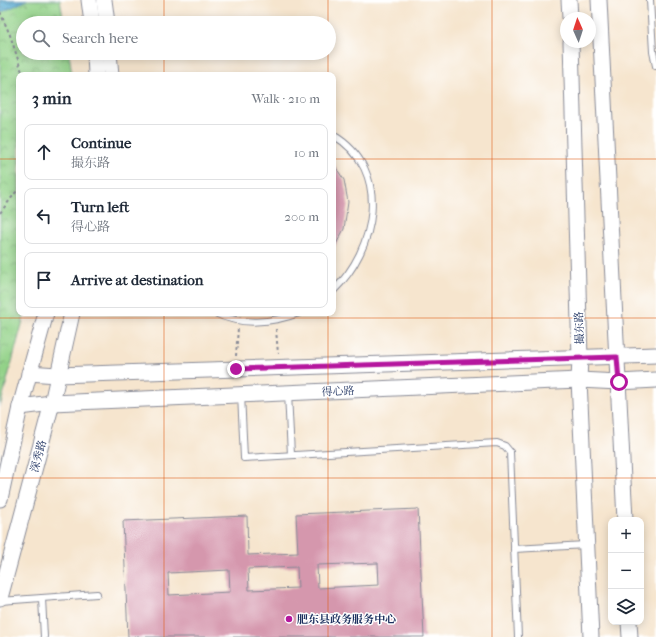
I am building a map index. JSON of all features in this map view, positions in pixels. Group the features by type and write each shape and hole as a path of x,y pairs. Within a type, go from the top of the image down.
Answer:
{"street":[{"path":"569,0 570,12"},
{"path":"599,0 625,517"},
{"path":"105,3 106,16"},
{"name":"撮东路","path":"571,48 580,358 579,380 591,637"},
{"path":"96,60 96,72"},
{"path":"110,60 111,72"},
{"path":"0,499 20,407 45,316"},
{"name":"深秀路","path":"0,600 52,403 71,316"},
{"path":"29,373 57,375 656,355"},
{"name":"得心路","path":"20,407 52,403 241,394 579,380 619,382 656,380"},
{"path":"629,625 630,637"}],"lane":[{"path":"650,0 653,52 656,66"},
{"path":"336,137 349,147 363,165 368,177 372,207 366,241 347,277 336,288"},
{"path":"222,316 228,319 263,322 289,316"},
{"path":"288,393 291,455"},
{"path":"241,394 244,458 503,444 510,452 518,637"},
{"path":"514,549 586,545"},
{"path":"0,600 97,594"},
{"path":"42,598 44,637"}],"path":[{"path":"0,12 16,54"},
{"path":"18,60 22,72"},
{"path":"0,213 16,192"},
{"path":"236,369 238,320"},
{"path":"276,320 279,367"}],"green space":[{"path":"0,0 60,0 63,16 16,16 16,60 70,60 72,72 16,72 16,316 24,316 0,407"}],"water":[{"path":"0,0 27,0 0,13"}],"building":[{"path":"336,168 344,180 348,202 344,229 336,244"},
{"path":"418,509 424,637 128,637 123,521 247,516 248,555 298,553 296,514","holes":["378,563 379,585 318,588 317,565","297,567 298,588 249,590 248,569","229,570 230,592 169,595 168,573"]}],"place":[{"name":"肥东县政务服务中心","path":"289,619"}],"route":[{"path":"236,369 617,357 619,382"}]}
